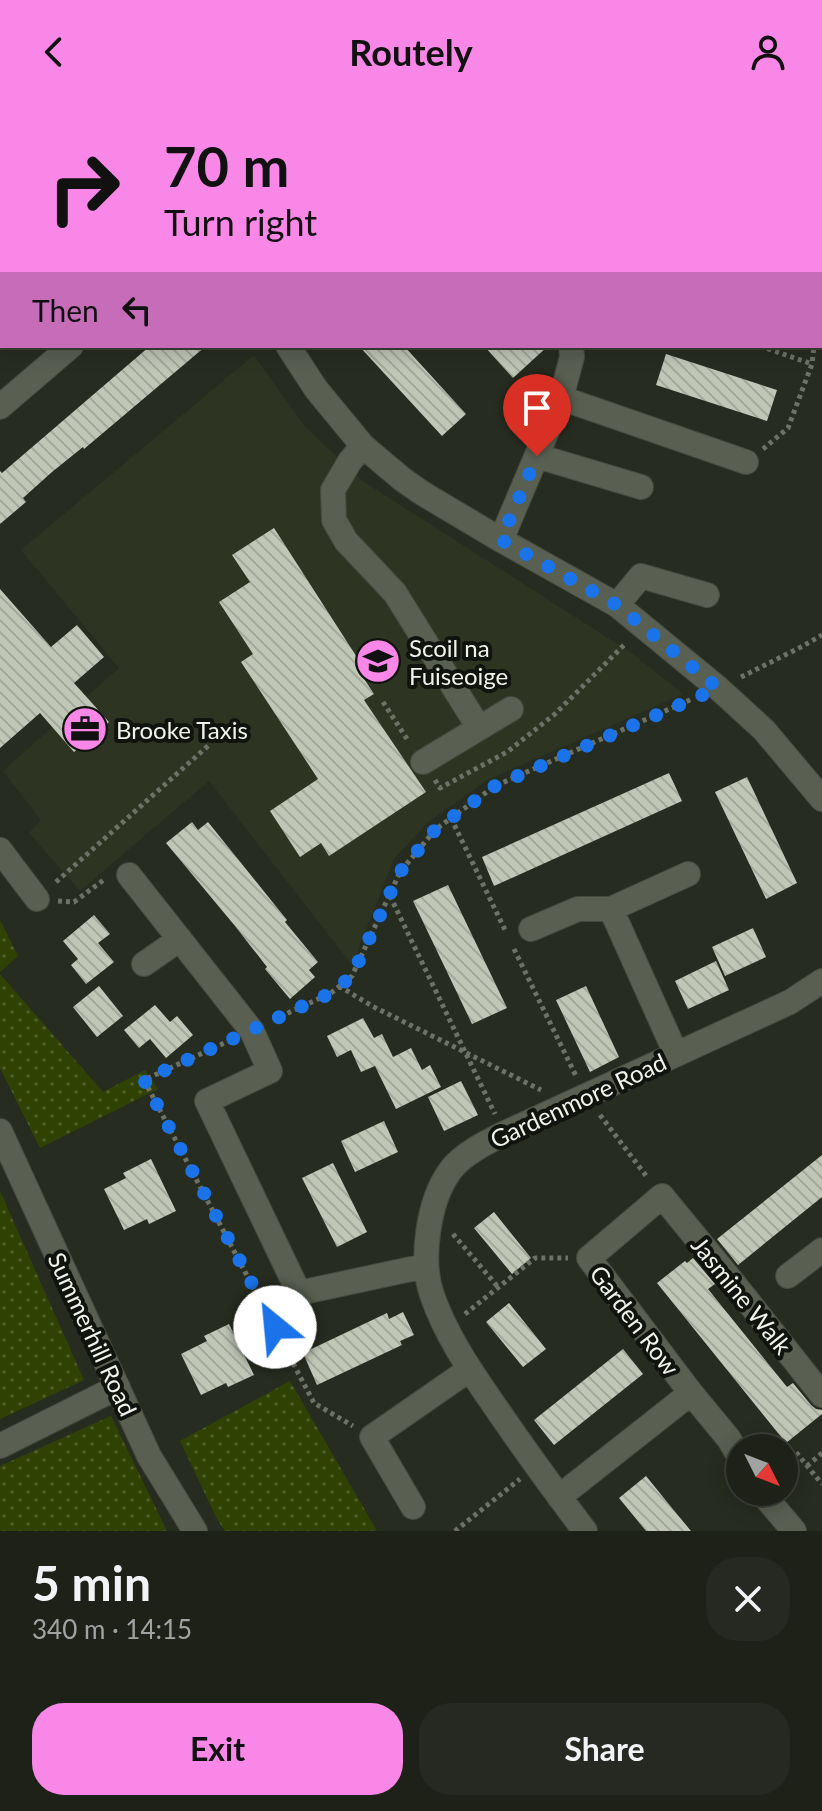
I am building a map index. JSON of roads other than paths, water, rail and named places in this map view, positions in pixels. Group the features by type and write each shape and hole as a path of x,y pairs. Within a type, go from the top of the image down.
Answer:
{"street":[{"path":"0,407 69,348"},
{"path":"289,348 316,389 363,446 422,493 617,605 764,730 822,799"},
{"path":"501,540 561,398 572,357 571,348"},
{"path":"561,398 746,462"},
{"path":"363,446 333,490 334,520 346,541 395,593 479,728"},
{"path":"537,456 641,487"},
{"path":"617,605 641,576 707,595"},
{"path":"423,762 511,709"},
{"path":"0,850 37,899"},
{"path":"531,929 578,909 611,909 688,874"},
{"path":"129,875 252,1031 270,1071 207,1101 299,1293 425,1266"},
{"path":"611,909 676,1054"},
{"path":"144,964 180,939"},
{"name":"Gardenmore Road","path":"585,1531 536,1467 470,1369 448,1329 432,1295 425,1266 432,1209 450,1170 477,1148 790,1002 821,984"},
{"name":"Summerhill Road","path":"0,1131 149,1456 195,1531"},
{"name":"Garden Row","path":"662,1196 589,1258 726,1435"},
{"name":"Jasmine Walk","path":"662,1196 822,1395"},
{"path":"788,1276 822,1250"},
{"path":"413,1507 372,1437 470,1369"},
{"path":"0,1446 118,1387"},
{"path":"559,1497 691,1393"},
{"path":"773,1506 794,1531"}],"place":[{"name":"Scoil na Fuiseoige","path":"378,661"},
{"name":"Brooke Taxis","path":"85,729"}]}
